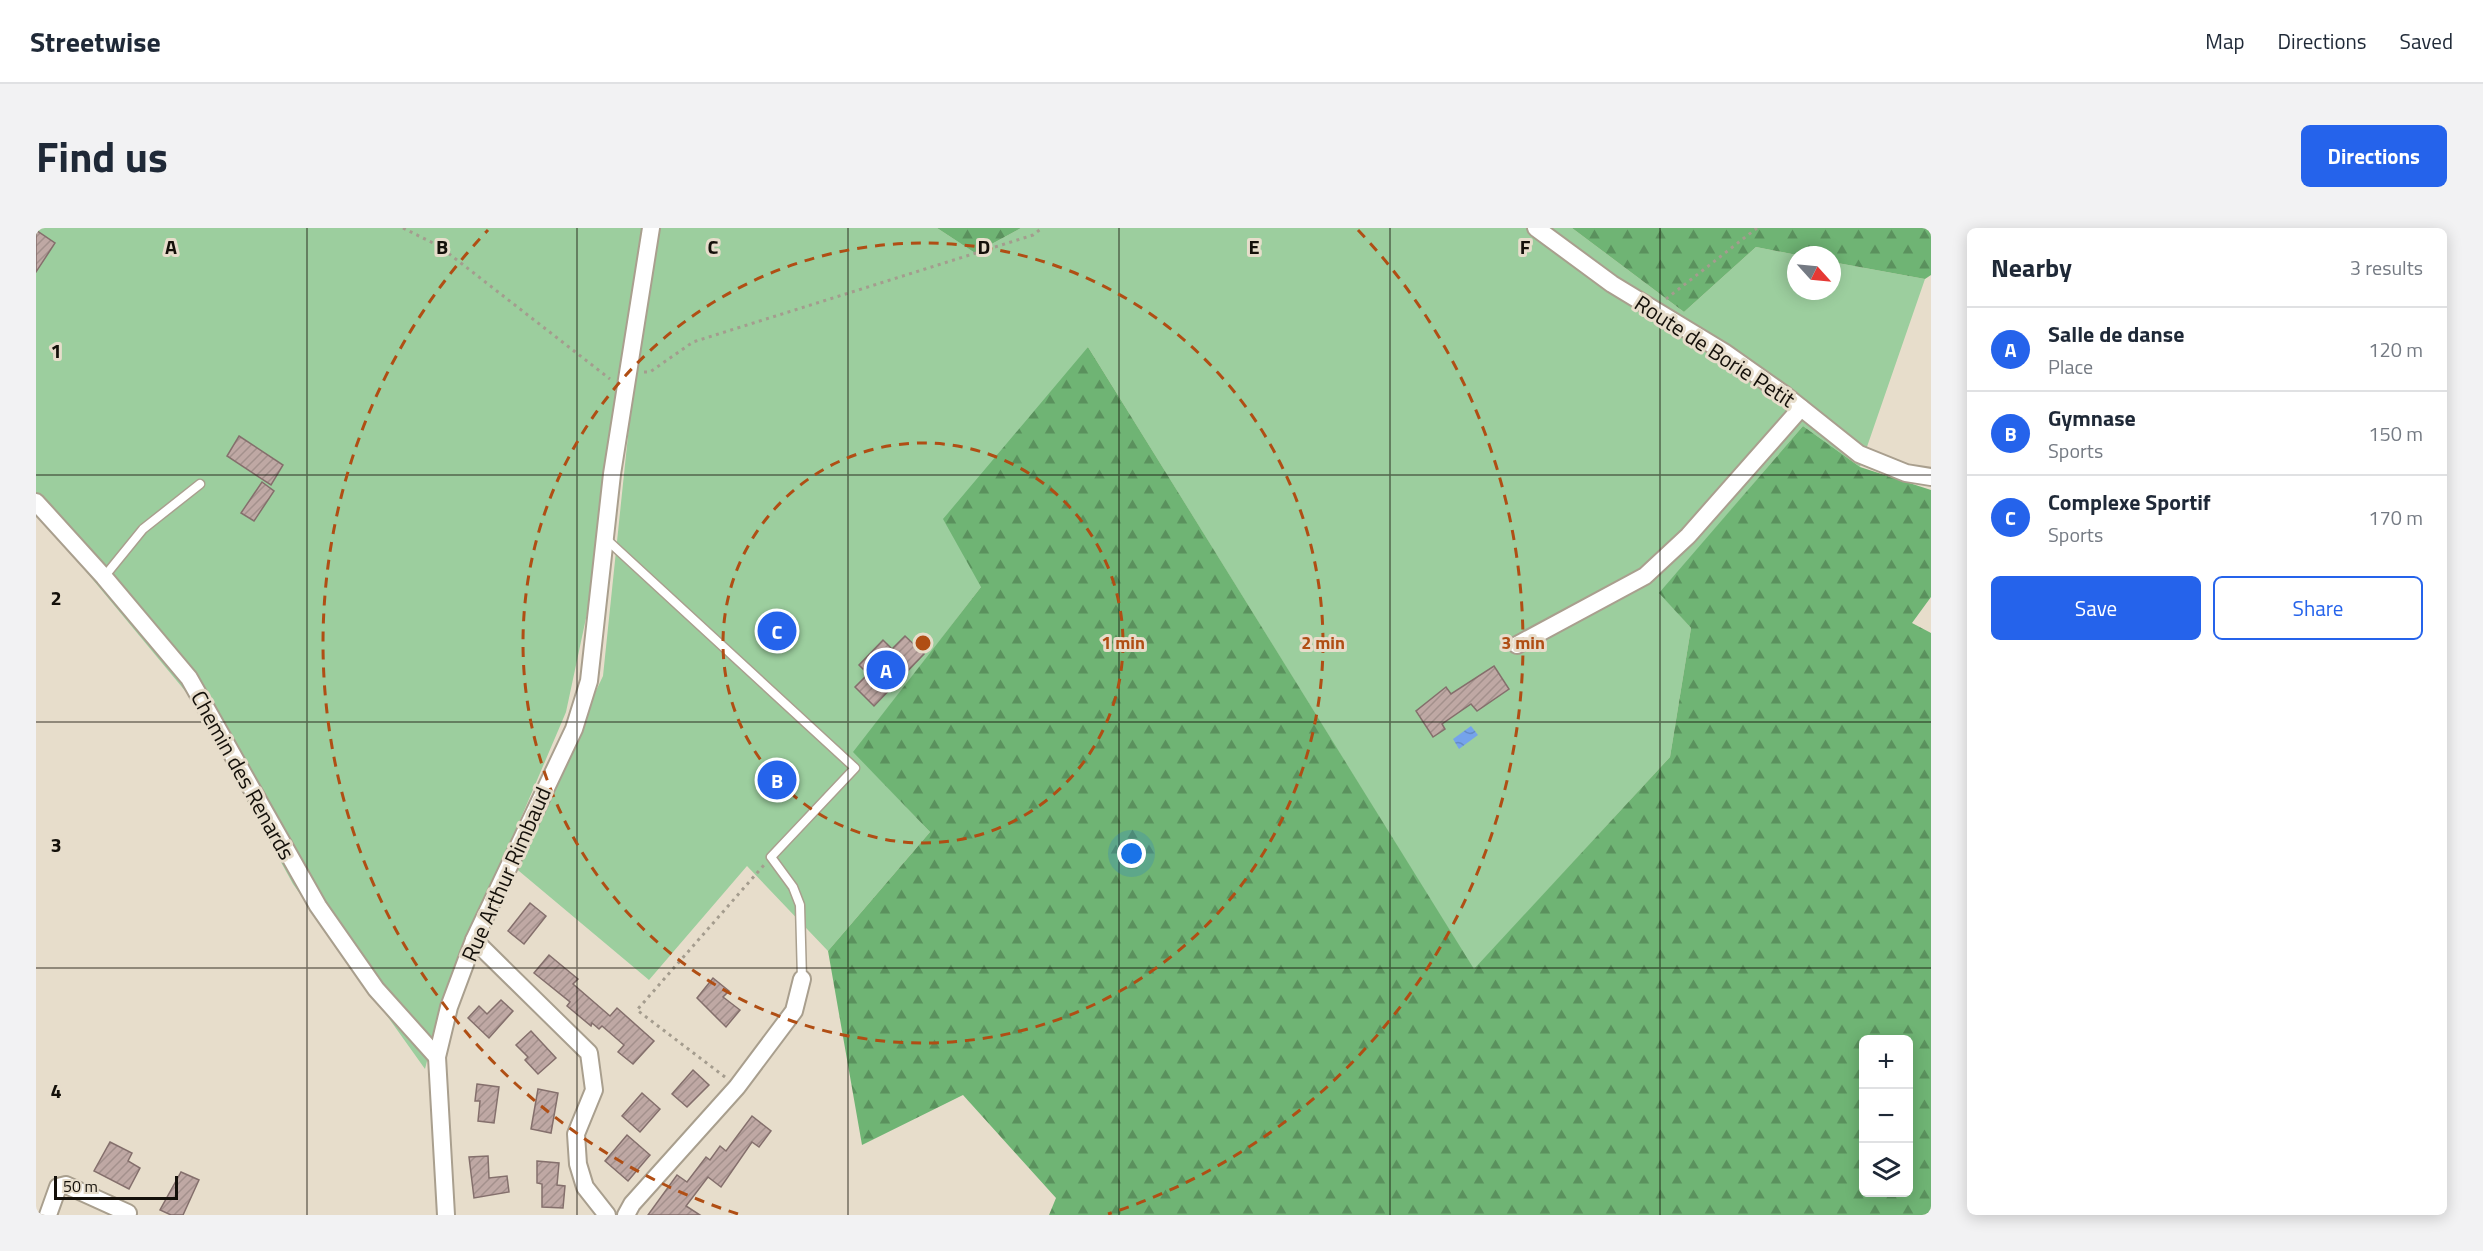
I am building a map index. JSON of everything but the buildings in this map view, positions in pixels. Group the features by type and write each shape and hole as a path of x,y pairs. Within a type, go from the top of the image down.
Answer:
{"street":[{"name":"Rue Arthur Rimbaud","path":"446,1215 437,1057 448,1007 474,940 573,729 589,681 624,390 651,228"},
{"name":"Route de Borie Petit","path":"1536,228 1652,310 1724,352 1859,454 1906,473 1931,477"},
{"path":"1517,645 1645,576 1688,536 1801,408"},
{"name":"Chemin des Renards","path":"36,502 104,577 189,678 318,906 375,989 437,1057"},
{"path":"474,940 589,1053 594,1090 576,1134 578,1164 585,1187 607,1215"},
{"path":"626,1215 632,1204 737,1087 794,1011 802,979"},
{"path":"48,1215 58,1188 66,1185 128,1213"}],"lane":[{"path":"104,577 143,529 200,484"},
{"path":"605,538 855,768 771,857 793,887 800,905 802,979"}],"path":[{"path":"403,228 440,246 624,390"},
{"path":"627,372 650,372 693,342 1033,235 1042,228"},
{"path":"1652,310 1757,228"},
{"path":"737,1087 637,1010 771,857"}],"green space":[{"path":"36,228 937,228 975,253 1021,228 1572,228 1684,312 1756,247 1787,253 1787,300 1841,300 1841,264 1925,279 1860,467 1803,426 1660,593 1691,628 1670,757 1474,970 1088,347 981,587 854,752 930,832 828,951 747,866 649,980 513,866 603,676 631,407 566,712 441,1006 425,1069 293,884 191,698 36,511"},
{"path":"937,228 1021,228 975,253"},
{"path":"1572,228 1931,228 1931,275 1925,279 1841,264 1841,246 1787,246 1787,253 1756,247 1684,312"},
{"path":"1088,347 1474,969 1670,757 1691,628 1659,593 1803,426 1860,467 1931,490 1931,597 1912,623 1931,633 1931,1215 1049,1215 1056,1198 963,1095 862,1145 828,951 930,832 853,752 981,587 943,519"}],"water":[{"path":"1471,726 1478,735 1459,749 1453,739"}],"place":[{"name":"Complexe Sportif","path":"777,631"},
{"name":"Salle de danse","path":"886,670"},
{"name":"Gymnase","path":"777,780"}]}
